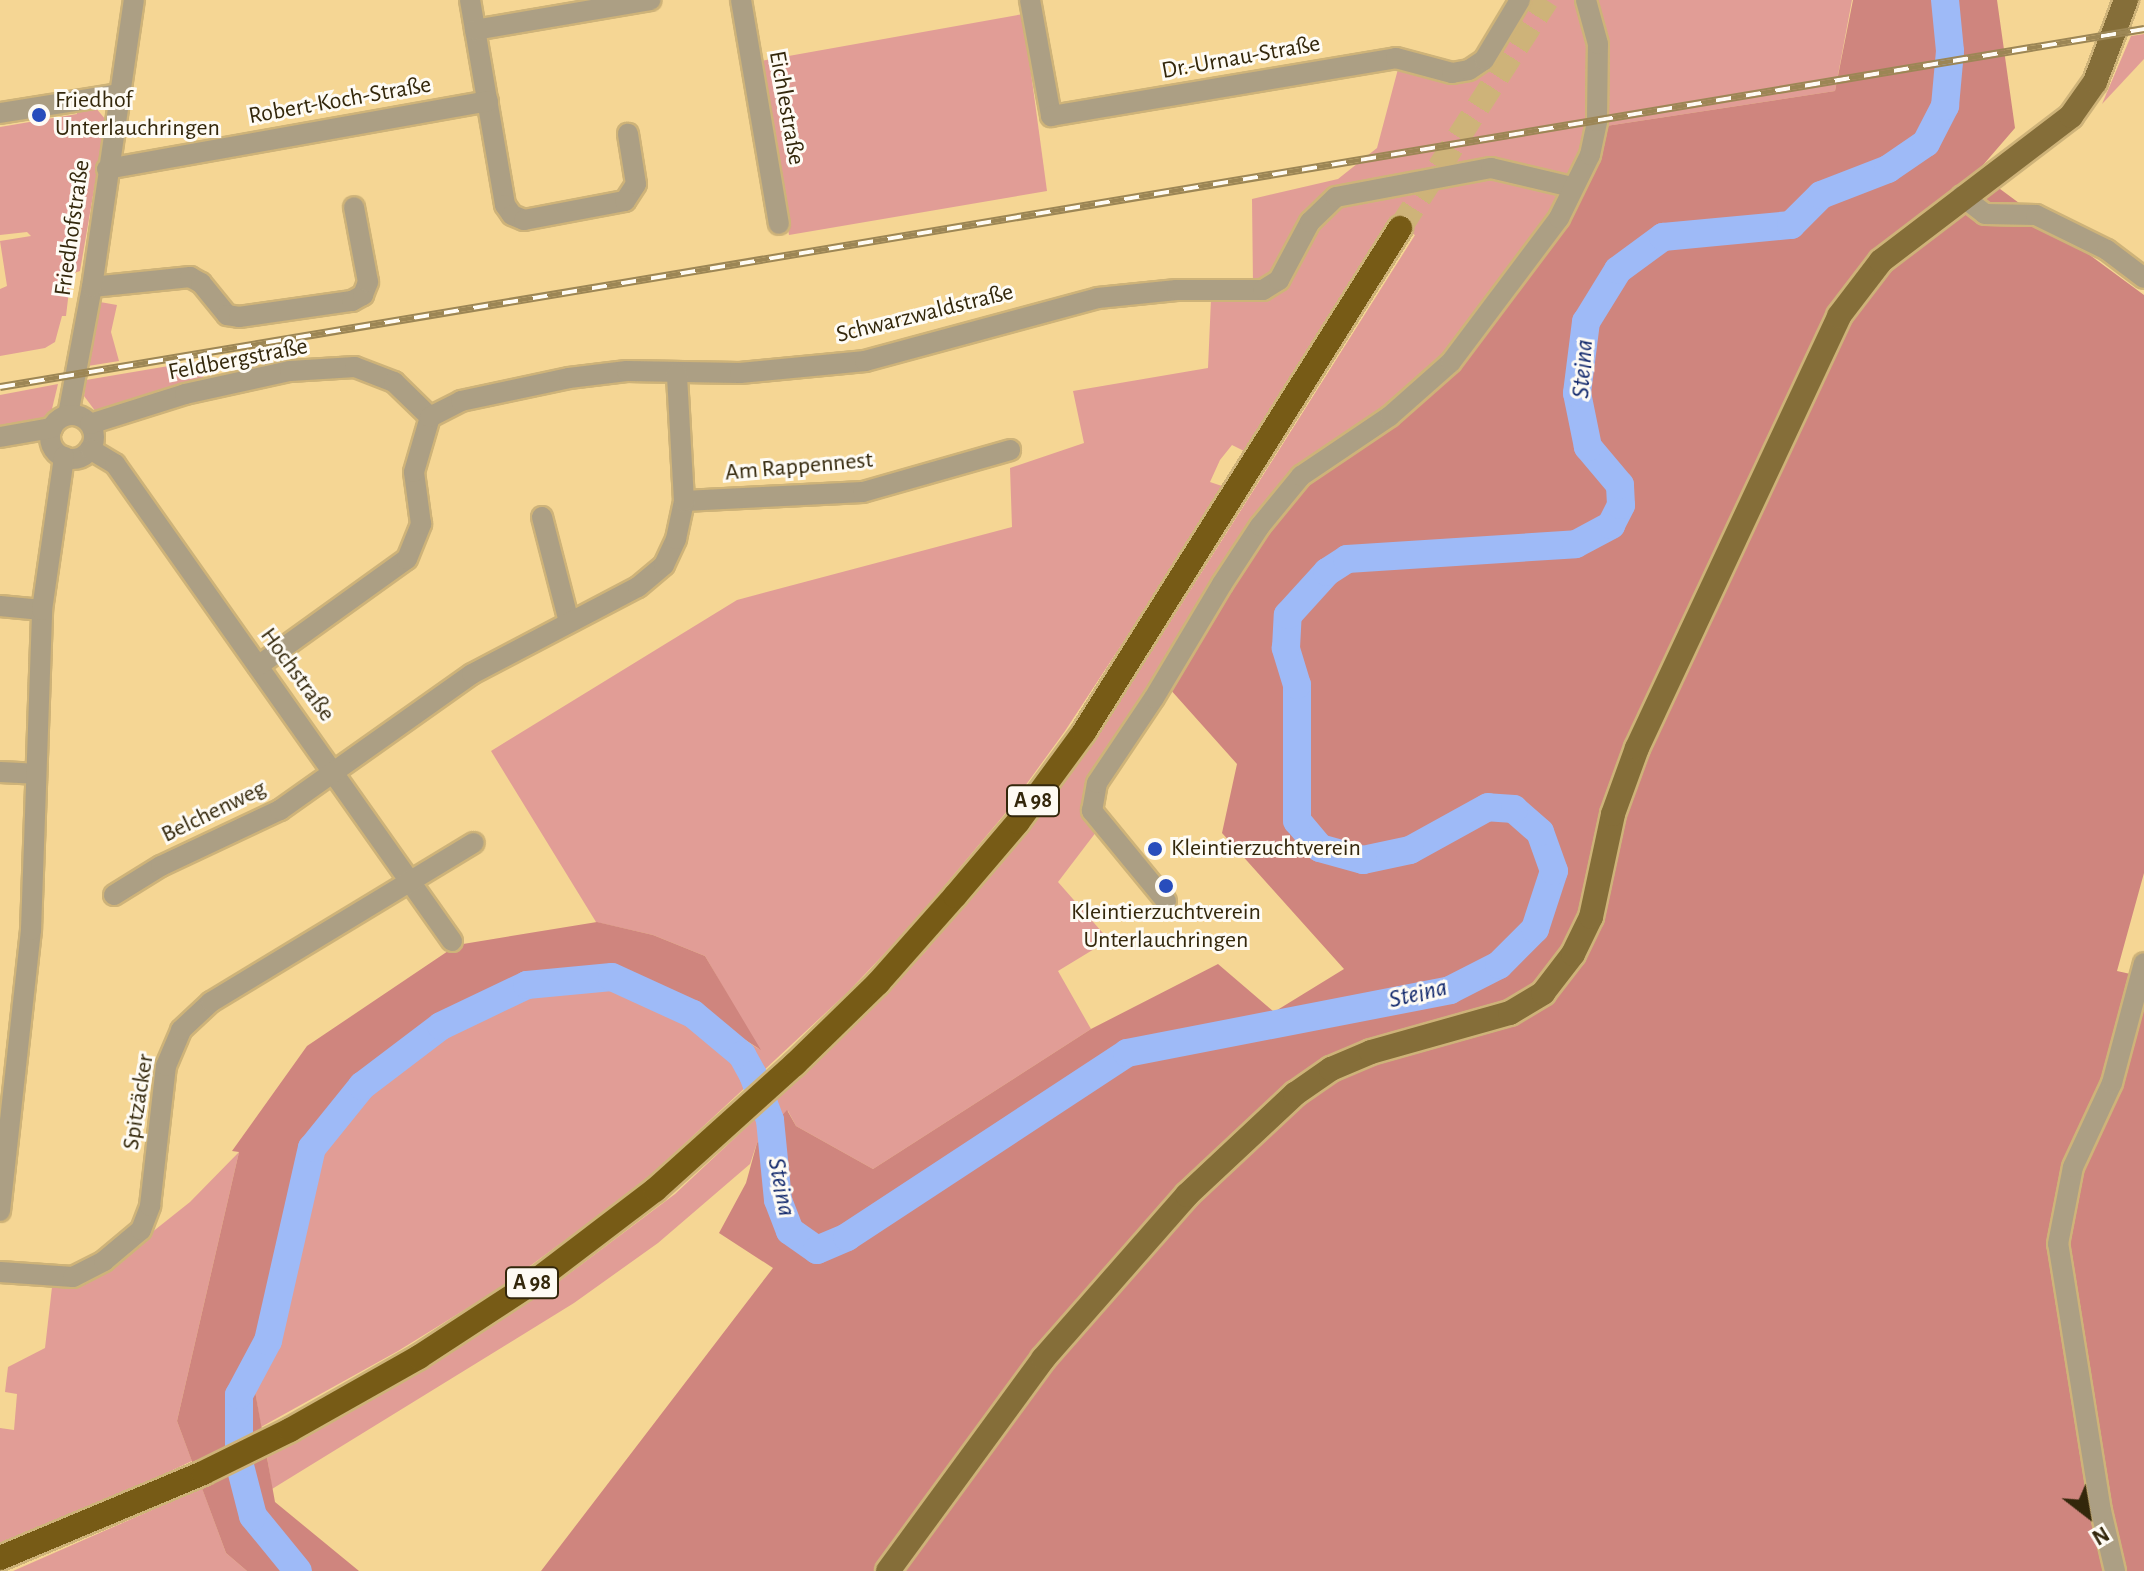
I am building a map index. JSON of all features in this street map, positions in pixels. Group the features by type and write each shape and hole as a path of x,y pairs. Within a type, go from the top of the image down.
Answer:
{"highway":[{"name":"A 98","path":"0,1558 203,1473 290,1430 419,1357 538,1279 655,1190 795,1064 878,983 955,896 1018,822 1084,732 1400,228"}],"main road":[{"path":"888,1571 1043,1359 1187,1195 1295,1094 1331,1069 1371,1052 1510,1013 1543,993 1573,954 1591,917 1613,814 1637,748 1839,316 1881,261 1962,196 2071,116 2095,82 2126,0"}],"street":[{"name":"Friedhofstraße","path":"68,415 92,287 134,0"},
{"path":"470,0 505,205 512,215 524,220 625,201 636,184 628,134"},
{"path":"475,30 650,0"},
{"name":"Eichlestraße","path":"741,0 779,224"},
{"name":"Dr.-Urnau-Straße","path":"1030,0 1051,116 1396,58 1452,73 1469,70 1484,60 1520,0"},
{"path":"1166,901 1092,811 1097,783 1154,698 1260,526 1301,476 1390,416 1451,362 1559,218 1590,155 1597,121 1598,44 1593,16 1586,0"},
{"path":"0,113 118,94"},
{"name":"Robert-Koch-Straße","path":"107,169 488,101"},
{"name":"Schwarzwaldstraße","path":"430,417 461,401 569,378 627,371 740,373 865,361 1098,298 1177,290 1263,290 1279,280 1310,222 1336,197 1491,168 1572,187"},
{"path":"1962,196 1985,214 2036,215 2107,250 2144,278"},
{"path":"92,287 190,277 201,283 227,315 239,317 352,301 363,295 368,282 354,207"},
{"name":"Feldbergstraße","path":"90,424 185,394 290,371 355,367 394,382 430,417"},
{"name":"Belchenweg","path":"114,895 161,866 280,810 472,674 638,587 664,565 676,539 684,501 677,374"},
{"path":"0,437 52,428 68,415 80,416 90,424 94,437 90,449 78,458 64,457 51,442 52,428"},
{"path":"258,666 407,559 421,524 414,472 430,417"},
{"name":"Hochstraße","path":"90,449 115,464 452,941"},
{"name":"Am Rappennest","path":"684,501 863,492 1010,450"},
{"path":"0,1211 31,930 42,610 64,457"},
{"path":"542,517 569,622"},
{"path":"0,606 42,610"},
{"path":"0,772 35,774"},
{"name":"Spitzäcker","path":"0,1272 73,1277 104,1261 141,1230 150,1206 166,1066 181,1030 211,1002 474,843"},
{"path":"2115,1571 2101,1511 2058,1244 2073,1167 2112,1083 2144,963"}],"shaded area":[{"path":"1529,0 1852,0 1835,91 1606,126 1460,365 1303,481 1120,759 1099,799 1106,819 1058,882 1109,940 1058,971 1091,1029 873,1169 796,1126 788,1111 757,1143 750,1164 658,1243 574,1303 272,1489 267,1457 413,1376 546,1291 675,1194 853,1027 925,952 1066,777 1129,687 1415,235 1388,221 1246,452 1232,445 1220,460 1210,482 1222,486 1223,490 1065,731 1004,815 910,927 847,993 652,1174 575,1233 500,1288 398,1351 261,1427 255,1391 332,1118 399,1053 575,975 661,988 759,1049 705,956 653,935 596,922 491,751 737,600 1012,527 1010,468 1084,443 1073,391 1208,368 1211,299 1253,285 1252,199 1338,179 1377,148 1398,69 1458,79"},
{"path":"1853,0 1997,0 2015,128 1977,172 2144,295 2144,873 2117,971 2144,977 2144,1571 541,1571 773,1268 719,1233 746,1183 757,1143 787,1110 796,1126 873,1169 1091,1029 1218,964 1274,1012 1344,969 1222,833 1237,764 1169,688 1224,588 1303,481 1460,365 1606,126 1835,91"},
{"path":"1023,14 1047,191 789,235 760,61"},
{"path":"2144,34 2144,59 2102,104 2131,36"},
{"path":"76,104 95,107 106,120 80,271 71,274 66,316 62,316 55,342 45,348 0,356 0,289 7,286 0,241 31,236 27,232 0,235 0,127 77,114"},
{"path":"100,302 117,305 111,332 119,361 88,366"},
{"path":"204,360 203,378 96,412 84,396 86,380"},
{"path":"58,384 51,413 45,418 0,428 0,395"},
{"path":"597,922 653,935 705,956 761,1050 666,989 575,975 399,1053 332,1118 255,1391 275,1502 359,1571 247,1571 226,1553 177,1421 239,1152 232,1151 307,1046 457,945"},
{"path":"239,1152 177,1421 192,1461 115,1497 0,1544 0,1428 14,1430 17,1394 5,1392 8,1367 45,1348 52,1287 89,1280 102,1272 190,1202"},
{"path":"202,1488 226,1553 247,1571 13,1571"}],"waterway":[{"name":"Steina","path":"298,1571 253,1516 239,1462 239,1395 268,1341 312,1148 362,1086 441,1026 527,985 612,977 693,1014 742,1055 753,1075 770,1120 778,1200 790,1231 817,1250 847,1237 1127,1053 1450,990 1499,965 1535,929 1554,871 1540,832 1514,809 1488,807 1410,850 1363,860 1320,848 1297,821 1297,685 1286,648 1288,615 1327,572 1347,559 1576,544 1611,525 1621,505 1620,485 1588,447 1577,393 1586,322 1618,270 1663,237 1791,225 1821,195 1888,169 1926,143 1945,106 1950,51 1945,0"}],"tunnel":[{"path":"1400,228 1547,0"}],"railway":[{"path":"0,387 2144,29"}],"place":[{"name":"Friedhof Unterlauchringen","path":"39,115"},
{"name":"Kleintierzuchtverein","path":"1155,849"},
{"name":"Kleintierzuchtverein Unterlauchringen","path":"1166,886"}]}
